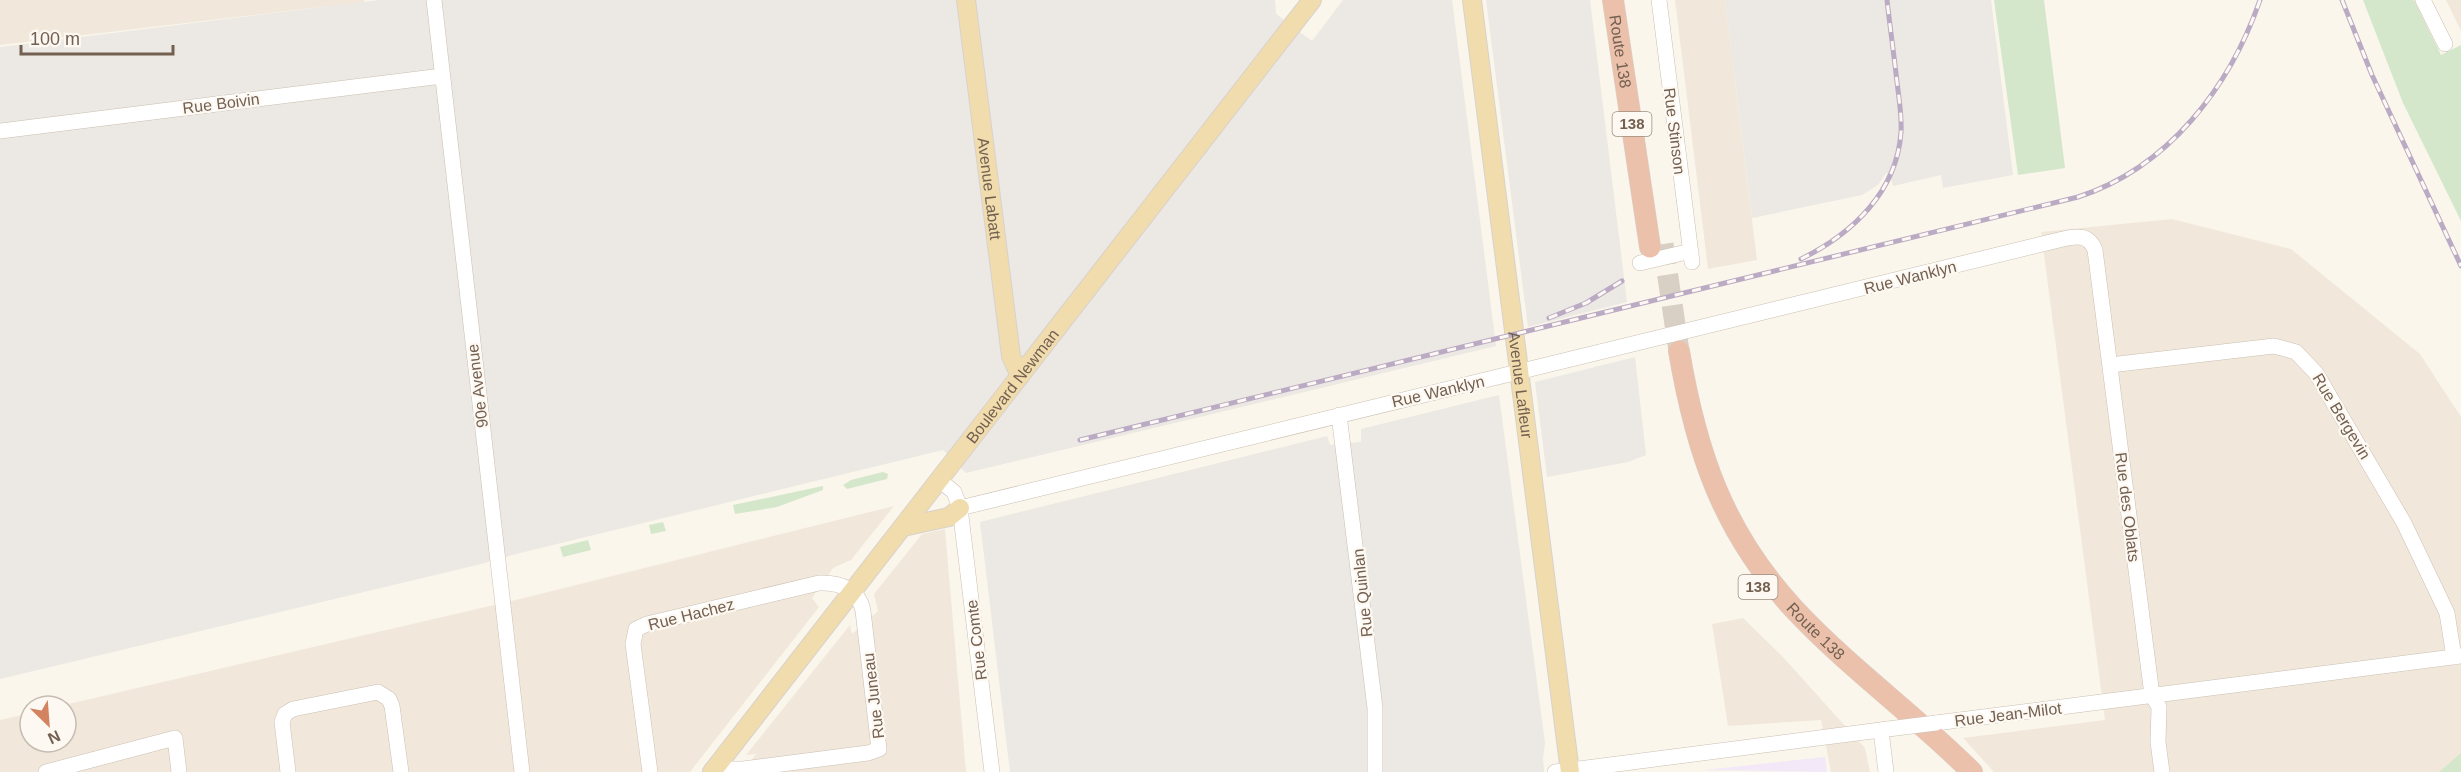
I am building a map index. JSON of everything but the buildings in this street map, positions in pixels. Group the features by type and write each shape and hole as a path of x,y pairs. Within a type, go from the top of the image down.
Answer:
{"highway":[{"name":"Route 138","path":"1613,0 1651,252"},
{"name":"Route 138","path":"1627,0 1651,252"},
{"name":"Route 138","path":"1953,772 1798,632 1770,602 1742,564 1716,523 1688,456 1676,413 1673,352 1702,454 1726,511 1757,563 1806,621 1972,772"}],"main road":[{"name":"Avenue Labatt","path":"966,0 1011,356 1020,376"},
{"name":"Boulevard Newman","path":"715,767 1312,0"},
{"name":"Avenue Lafleur","path":"1472,0 1519,372 1565,771"},
{"path":"903,527 949,517 960,508"}],"street":[{"name":"90e Avenue","path":"434,0 522,772"},
{"name":"Rue Stinson","path":"1651,252 1691,257 1659,0"},
{"path":"2423,0 2445,44"},
{"name":"Rue Boivin","path":"0,131 442,76"},
{"name":"Rue Wanklyn","path":"960,508 2063,239 2078,237 2090,241"},
{"name":"Rue des Oblats","path":"2090,241 2096,255 2152,695 2158,707 2158,742 2162,772"},
{"name":"Rue Bergevin","path":"2110,365 2264,346 2289,349 2303,357 2316,373 2404,523 2447,613 2458,656"},
{"name":"Rue Quinlan","path":"1340,415 1375,708 1375,772"},
{"path":"939,480 954,492 960,508"},
{"name":"Rue Comte","path":"960,508 992,772"},
{"name":"Rue Hachez","path":"650,772 633,644 636,629 647,624 819,583 837,584 852,591"},
{"name":"Rue Juneau","path":"715,767 750,768 873,753 879,749 863,611 860,599 852,591"},
{"name":"Rue Jean-Milot","path":"1565,771 2458,656"},
{"path":"288,772 282,722 285,714 293,710 378,692 389,699 392,706 401,772"},
{"path":"1884,729 1886,772"},
{"path":"46,772 69,770 175,738 179,772"}],"shaded area":[{"path":"0,0 364,0 365,2 0,45"},
{"path":"379,0 1275,0 1276,14 1312,41 1343,0 1452,0 1496,346 966,473 943,450 0,679 0,47"},
{"path":"1486,0 1590,0 1627,302 1528,327"},
{"path":"1675,0 1725,0 1757,260 1708,269"},
{"path":"1725,0 1991,0 2013,175 1943,188 1941,175 1893,186 1890,175 1886,173 1878,185 1862,195 1752,218"},
{"path":"2446,0 2461,0 2461,31"},
{"path":"2172,219 2291,249 2420,354 2461,417 2461,772 1994,772 1963,738 2105,720 2041,232"},
{"path":"1635,357 1646,455 1628,462 1547,477 1535,382"},
{"path":"1499,395 1545,743 1544,772 1010,772 980,522 1327,436 1330,445 1361,442 1361,429"},
{"path":"894,506 851,560 833,568 812,598 819,607 690,772 0,772 0,720 18,716 18,754 78,754 78,702 528,597"},
{"path":"945,529 966,772 743,772 756,754 746,755 850,625 852,634 878,611 874,594 922,534"},
{"path":"1743,618 1783,657 1865,748 1870,772 1831,772 1821,720 1728,726 1712,624"},
{"path":"1825,757 1827,772 1704,770"}],"green space":[{"path":"1994,0 2044,0 2065,168 2018,175"},
{"path":"2363,0 2414,0 2441,55 2461,45 2461,221 2403,103"},
{"path":"883,472 888,474 887,479 847,489 843,485 851,480"},
{"path":"823,486 823,490 777,507 735,514 733,505"},
{"path":"663,522 666,531 651,534 649,525"},
{"path":"588,540 591,550 563,557 560,547"},
{"path":"2461,753 2461,772 2439,772"}],"tunnel":[{"path":"1663,244 1679,351"}],"railway":[{"path":"1801,259 1838,237 1869,209 1891,174 1898,154 1901,114 1887,0"},
{"path":"1080,440 2078,197 2110,184 2140,166 2167,145 2191,120 2213,93 2232,63 2260,0"},
{"path":"2342,0 2372,75 2461,266"},
{"path":"1549,318 1586,303 1622,281"}]}
